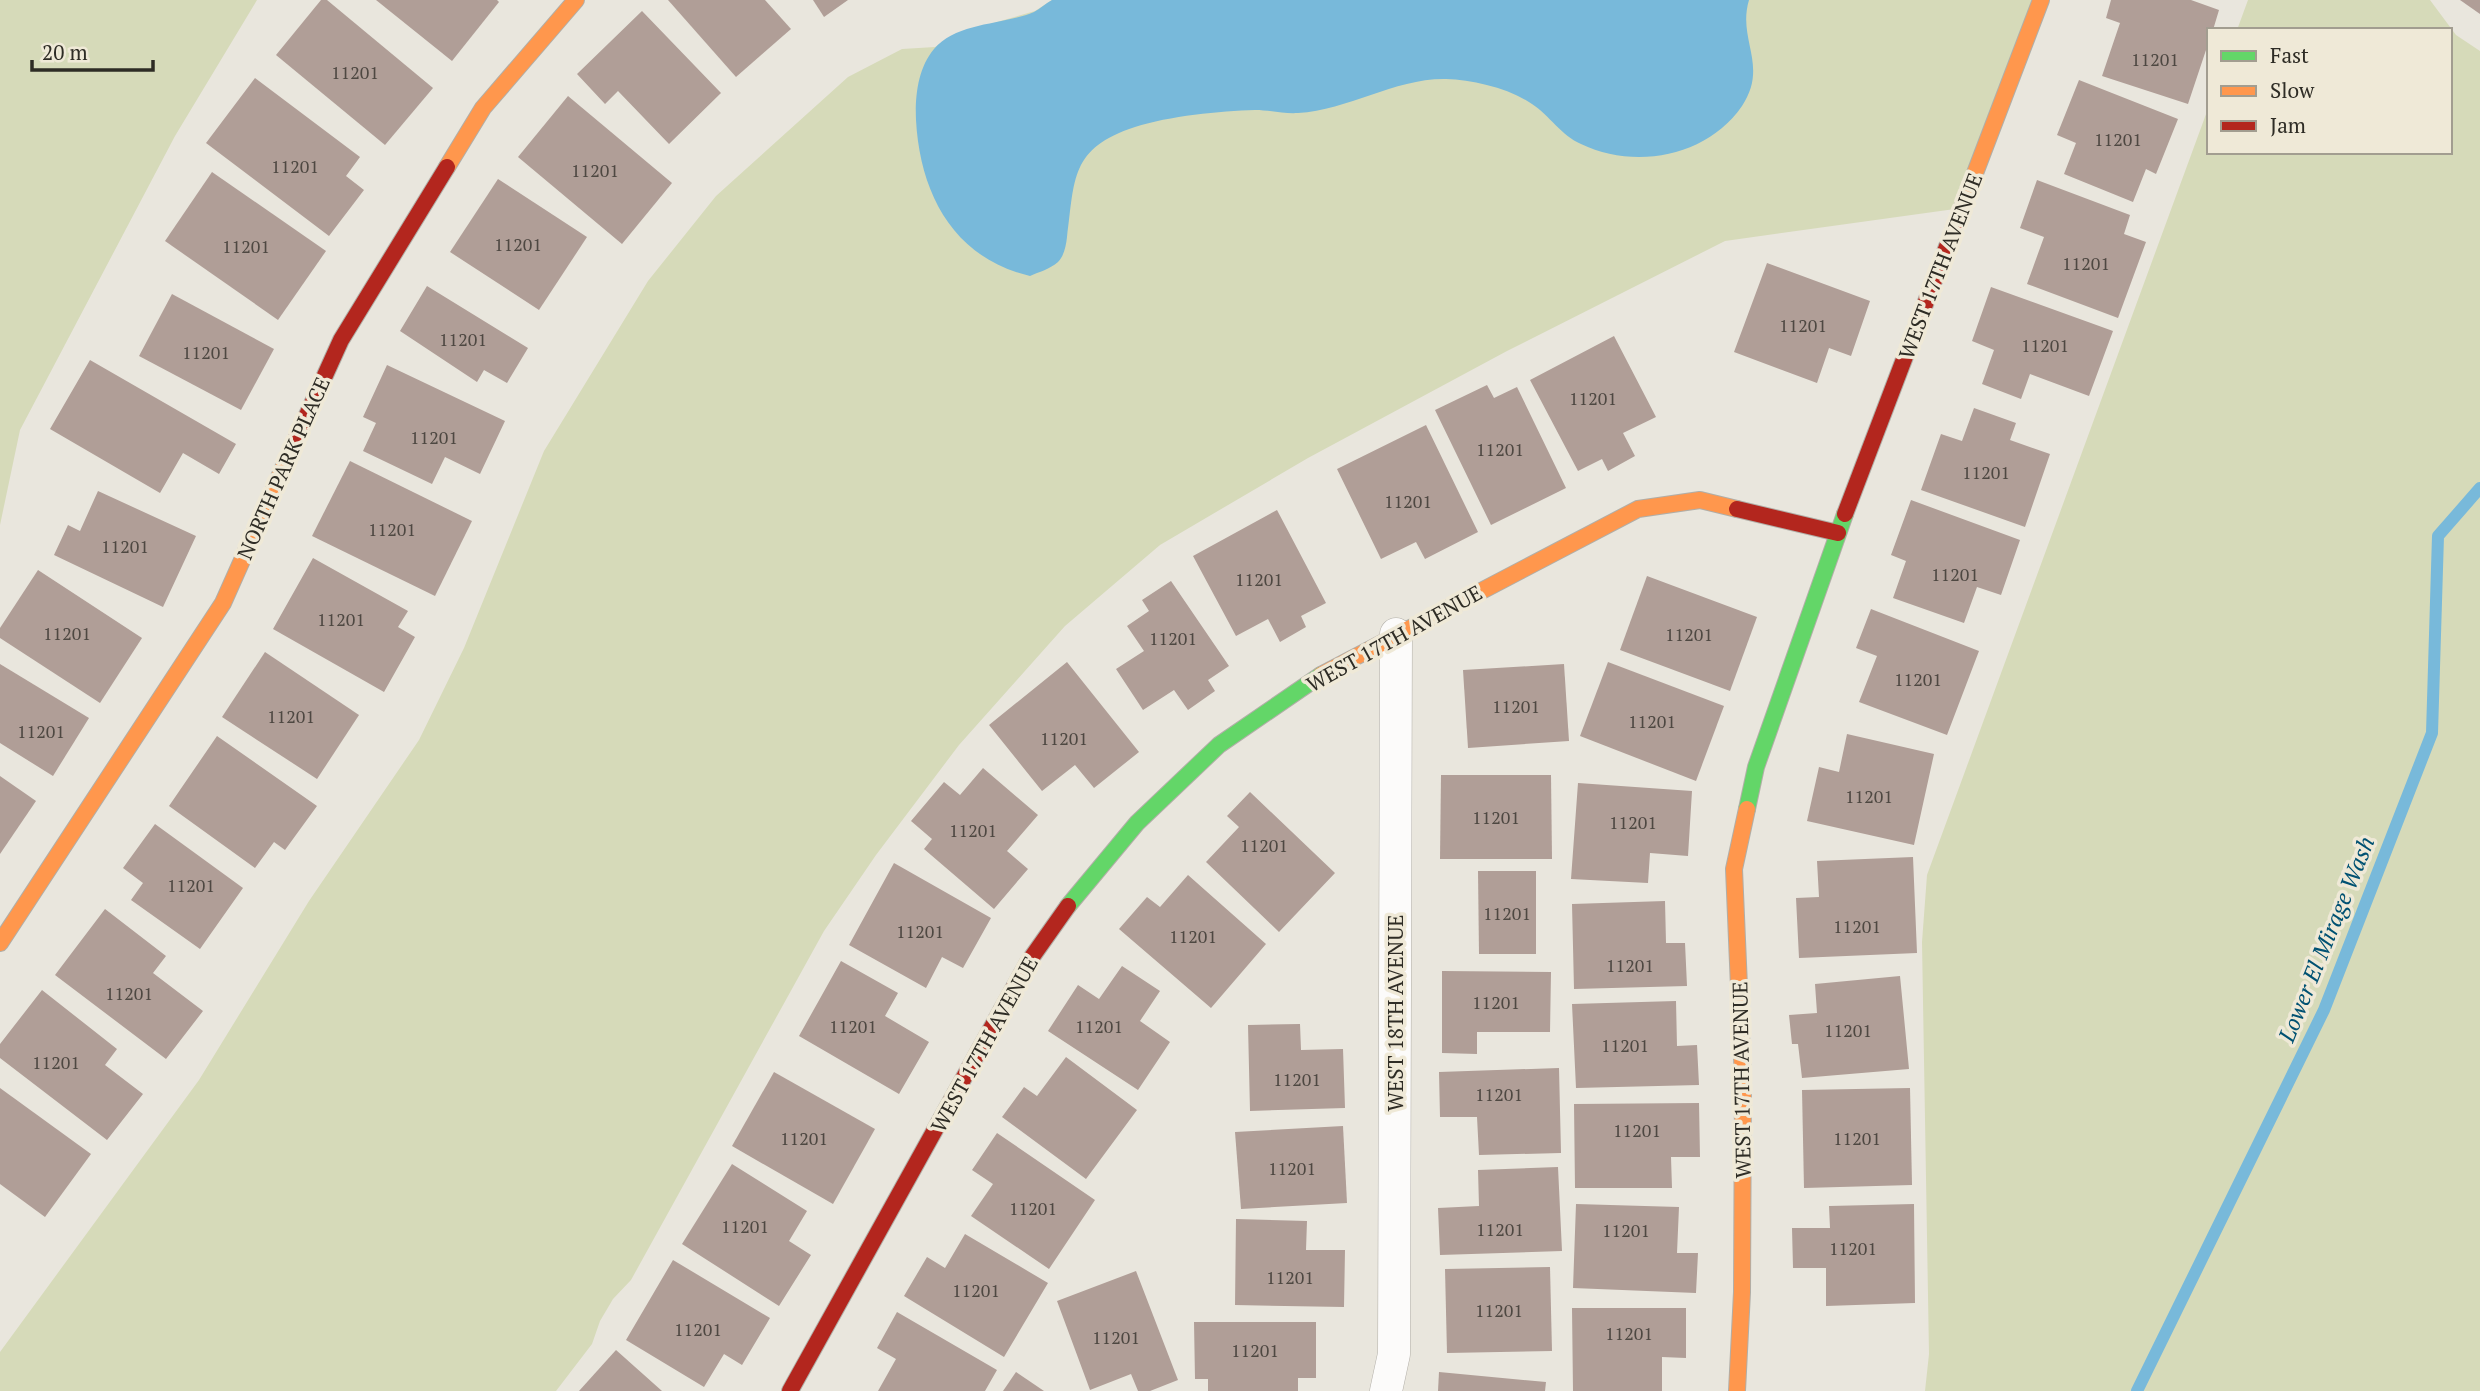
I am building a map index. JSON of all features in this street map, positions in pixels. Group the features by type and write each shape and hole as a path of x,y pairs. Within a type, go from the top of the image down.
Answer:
{"street":[{"name":"NORTH PARK PLACE","path":"0,943 223,603 341,340 483,108 576,0"},
{"name":"WEST 17TH AVENUE","path":"1737,1391 1742,1292 1743,1081 1734,870 1756,766 1838,533 2041,0"},
{"name":"WEST 17TH AVENUE","path":"790,1391 1027,964 1076,895 1138,823 1219,745 1332,667 1638,509 1700,500 1838,533"},
{"name":"WEST 18TH AVENUE","path":"1386,1391 1394,1354 1396,634"}],"green space":[{"path":"0,0 257,0 175,136 20,430 0,525"},
{"path":"1052,0 2041,0 1962,208 1725,241 1507,351 1308,458 1160,545 1065,626 959,745 876,855 824,931 631,1280 613,1299 600,1321 592,1344 556,1391 0,1391 0,1352 199,1080 309,901 419,740 464,648 544,451 648,281 716,196 848,77 902,49 935,47 962,32 1035,11"},
{"path":"2248,0 2430,0 2451,28 2238,28"},
{"path":"2452,30 2480,51 2480,1391 1925,1391 1929,1354 1922,942 1927,875 2207,111 2207,154 2452,154"}],"water":[{"path":"1052,0 1749,0 1746,14 1753,78 1742,106 1710,137 1669,154 1646,157 1602,152 1581,144 1538,109 1513,93 1479,83 1446,79 1409,83 1317,111 1226,112 1148,123 1114,135 1087,156 1075,182 1063,254 1055,264 1030,276 1003,267 980,254 961,238 946,219 925,173 919,147 916,101 924,65 934,49 944,40 968,29 1034,12"}],"building":[{"path":"321,0 327,0 433,88 385,145 276,55"},
{"path":"376,0 497,0 499,2 452,61"},
{"path":"668,0 765,0 791,29 736,77"},
{"path":"813,0 848,0 824,17"},
{"path":"2111,0 2191,0 2219,10 2214,28 2207,28 2207,47 2188,104 2102,76 2120,23 2106,18"},
{"path":"2460,0 2480,0 2480,14"},
{"path":"642,11 721,93 669,144 618,91 605,104 577,74"},
{"path":"255,78 360,157 346,176 364,190 329,236 206,143"},
{"path":"2079,80 2178,119 2156,174 2146,169 2133,202 2064,174 2076,143 2057,135"},
{"path":"568,96 672,183 622,244 518,157"},
{"path":"212,172 326,251 278,320 165,241"},
{"path":"498,179 587,237 539,310 450,252"},
{"path":"2037,180 2130,215 2124,234 2146,242 2118,318 2027,284 2044,237 2020,228"},
{"path":"1767,263 1870,301 1851,356 1829,348 1817,383 1734,352"},
{"path":"427,286 528,348 507,383 484,370 477,382 400,331"},
{"path":"1991,287 2113,331 2089,396 2030,374 2021,399 1982,384 1994,350 1972,341"},
{"path":"172,294 274,349 241,410 139,356"},
{"path":"1614,336 1656,417 1623,433 1635,456 1608,471 1602,459 1578,471 1530,380"},
{"path":"90,360 236,444 219,474 183,453 160,493 50,429"},
{"path":"387,365 505,421 480,474 445,457 432,484 363,451 376,423 363,417"},
{"path":"1487,385 1494,398 1517,387 1566,488 1491,525 1435,410"},
{"path":"1974,408 2016,423 2010,440 2050,454 2025,527 1921,490 1941,434 1962,441"},
{"path":"1426,425 1478,532 1425,559 1416,542 1381,559 1337,469"},
{"path":"350,461 472,521 435,596 312,536"},
{"path":"98,491 196,536 163,607 54,555 68,525 80,531"},
{"path":"1911,500 2020,540 2001,595 1977,587 1964,623 1893,598 1906,561 1891,555"},
{"path":"1277,510 1326,603 1301,616 1306,627 1280,642 1268,619 1236,636 1193,556"},
{"path":"313,558 408,611 398,627 415,637 384,692 273,629"},
{"path":"38,570 142,638 100,703 0,638 0,628"},
{"path":"1647,576 1757,617 1730,691 1620,650"},
{"path":"1171,581 1229,666 1208,680 1215,691 1188,710 1174,690 1143,710 1116,669 1144,651 1127,626 1149,611 1142,600"},
{"path":"1871,609 1979,651 1947,735 1859,702 1877,656 1856,648"},
{"path":"265,652 359,715 317,779 222,717"},
{"path":"1067,662 1139,752 1094,788 1075,765 1042,791 989,725"},
{"path":"1608,662 1724,706 1696,781 1580,736"},
{"path":"0,664 89,718 53,776 0,743"},
{"path":"1564,664 1569,741 1468,748 1463,670"},
{"path":"1847,734 1934,754 1914,845 1807,821 1819,767 1839,772"},
{"path":"217,736 317,806 285,850 274,842 255,868 169,806"},
{"path":"983,768 1038,815 1007,851 1028,869 994,909 924,849 932,839 911,821 944,782 960,795"},
{"path":"1441,775 1551,775 1552,859 1440,859"},
{"path":"0,776 36,801 0,854"},
{"path":"1578,783 1692,791 1688,856 1650,853 1648,883 1571,879"},
{"path":"1250,792 1335,873 1279,932 1206,862 1239,827 1227,816"},
{"path":"155,824 243,888 200,949 131,900 143,883 123,868"},
{"path":"1913,857 1917,953 1799,958 1796,898 1819,897 1817,861"},
{"path":"894,863 991,918 963,968 942,957 926,988 849,945"},
{"path":"1478,871 1536,871 1536,954 1479,954"},
{"path":"1188,875 1266,944 1211,1008 1119,929 1147,897 1160,907"},
{"path":"1665,901 1666,943 1685,943 1687,986 1574,989 1572,904"},
{"path":"105,909 166,956 153,973 203,1011 166,1059 55,975"},
{"path":"841,961 898,993 885,1016 929,1042 899,1094 799,1036"},
{"path":"1122,966 1160,991 1140,1021 1170,1042 1138,1090 1048,1031 1078,985 1099,999"},
{"path":"1442,971 1551,972 1550,1032 1477,1032 1477,1054 1442,1053"},
{"path":"1900,976 1909,1069 1802,1078 1798,1044 1792,1044 1789,1015 1817,1013 1815,984"},
{"path":"42,990 117,1049 105,1065 143,1094 107,1140 0,1058 0,1044"},
{"path":"1676,1001 1677,1046 1697,1045 1699,1085 1576,1088 1572,1004"},
{"path":"1300,1024 1301,1050 1343,1049 1345,1108 1250,1111 1248,1025"},
{"path":"1066,1057 1137,1110 1086,1179 1002,1117 1024,1087 1037,1096"},
{"path":"1559,1068 1561,1153 1479,1155 1477,1117 1440,1117 1439,1072"},
{"path":"774,1072 875,1129 833,1204 732,1146"},
{"path":"0,1088 91,1154 45,1217 0,1184"},
{"path":"1910,1088 1912,1185 1804,1188 1802,1090"},
{"path":"1699,1103 1700,1157 1671,1157 1672,1188 1575,1188 1574,1104"},
{"path":"1343,1126 1347,1203 1241,1209 1235,1132"},
{"path":"997,1133 1095,1200 1049,1269 971,1216 993,1184 972,1170"},
{"path":"732,1164 807,1211 789,1241 811,1255 779,1306 682,1244"},
{"path":"1558,1167 1562,1251 1440,1255 1438,1208 1479,1206 1478,1170"},
{"path":"1576,1204 1679,1207 1677,1253 1698,1253 1696,1293 1573,1288"},
{"path":"1914,1204 1915,1303 1826,1306 1826,1268 1793,1268 1792,1228 1830,1228 1829,1206"},
{"path":"1236,1219 1307,1221 1306,1250 1345,1250 1344,1307 1235,1305"},
{"path":"965,1234 1048,1283 1004,1357 904,1296 927,1257 945,1268"},
{"path":"673,1260 770,1318 742,1365 724,1354 704,1387 626,1340"},
{"path":"1550,1267 1552,1351 1447,1353 1445,1269"},
{"path":"1136,1271 1178,1380 1150,1391 1138,1391 1131,1374 1090,1390 1057,1301"},
{"path":"1572,1308 1686,1308 1686,1358 1662,1357 1662,1391 1573,1391"},
{"path":"897,1312 997,1370 985,1391 878,1391 896,1359 877,1348"},
{"path":"1194,1322 1316,1322 1316,1378 1298,1378 1298,1391 1208,1391 1208,1379 1195,1379"},
{"path":"616,1350 662,1391 579,1391"},
{"path":"1016,1372 1044,1391 1003,1391"},
{"path":"1439,1372 1546,1382 1545,1391 1438,1391"}],"waterway":[{"name":"Lower El Mirage Wash","path":"2137,1391 2324,1010 2432,733 2438,536 2480,488"}],"traffic: fast":[{"path":"1747,809 1756,767 1845,514"},
{"path":"1068,906 1137,823 1219,745 1321,675"}],"traffic: slow":[{"path":"447,167 483,108 576,0"},
{"path":"1964,202 2041,0"},
{"path":"0,943 223,603 293,446"},
{"path":"1321,675 1638,509 1700,500 1737,509"},
{"path":"1737,1391 1742,1292 1743,1081 1734,869 1747,809"}],"traffic: jam":[{"path":"293,446 341,340 447,167"},
{"path":"1845,514 1964,202"},
{"path":"1737,509 1838,533"},
{"path":"790,1391 1027,964 1068,906"}]}
